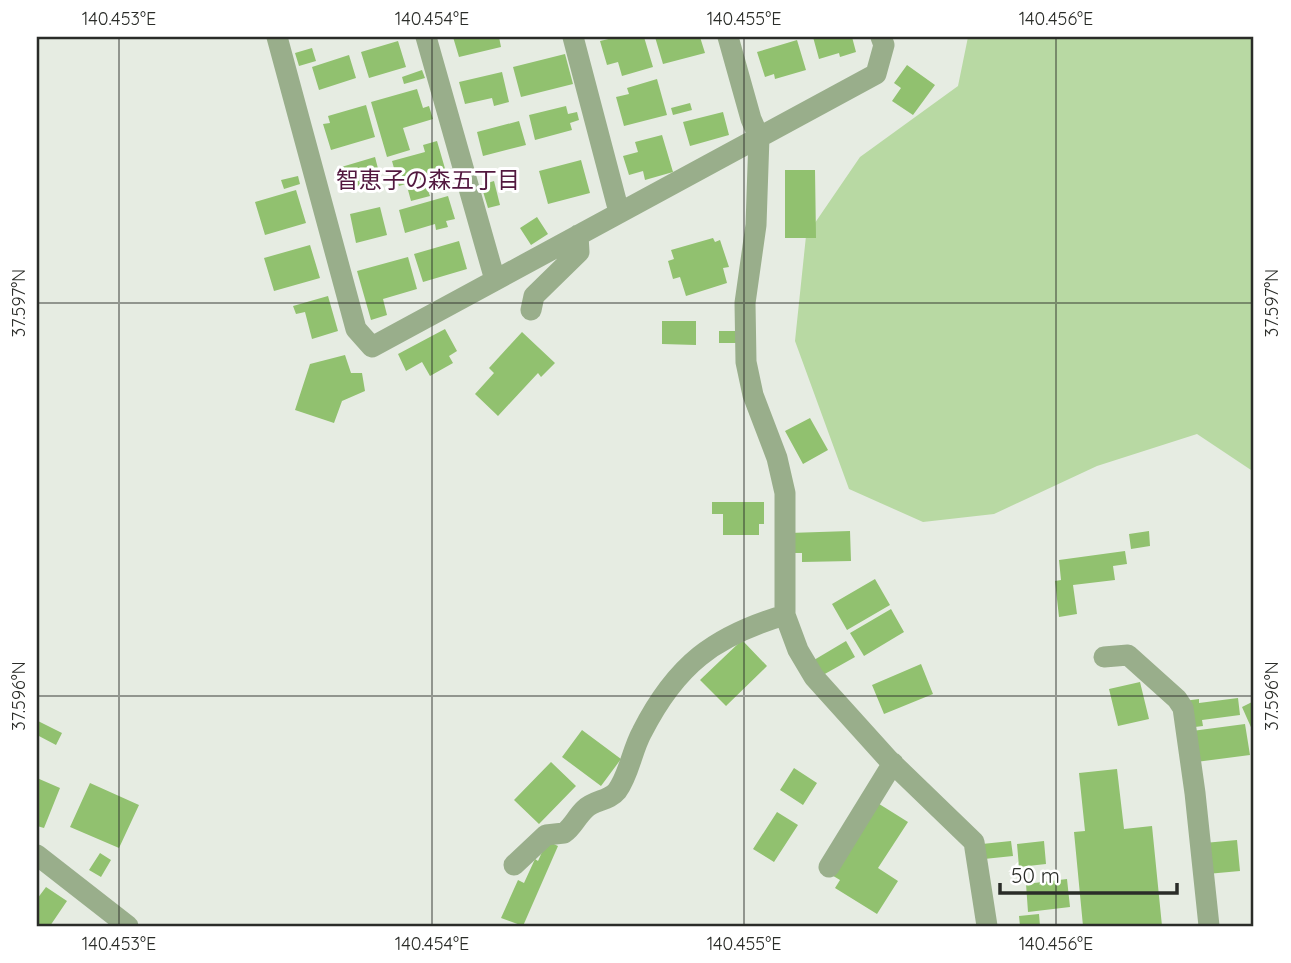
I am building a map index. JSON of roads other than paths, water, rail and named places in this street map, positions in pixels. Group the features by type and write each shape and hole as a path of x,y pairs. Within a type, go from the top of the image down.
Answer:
{"street":[{"path":"277,37 356,329 372,346 876,74 884,45 881,37"},
{"path":"426,37 495,280"},
{"path":"573,37 619,212"},
{"path":"728,37 751,119 759,137 756,225 745,303 746,362 753,395 777,458 785,493 785,615 798,650 814,677 892,763 974,842 987,926"},
{"path":"531,310 534,296 579,252 578,235"},
{"path":"514,865 546,835 564,833 586,808 617,791 640,734 662,694 696,660 719,642 750,626 785,615"},
{"path":"1104,657 1128,655 1177,699 1183,708 1209,926"},
{"path":"830,867 892,763"},
{"path":"37,855 128,926"}],"district":[{"name":"智恵子の森五丁目","path":"428,179"}]}
